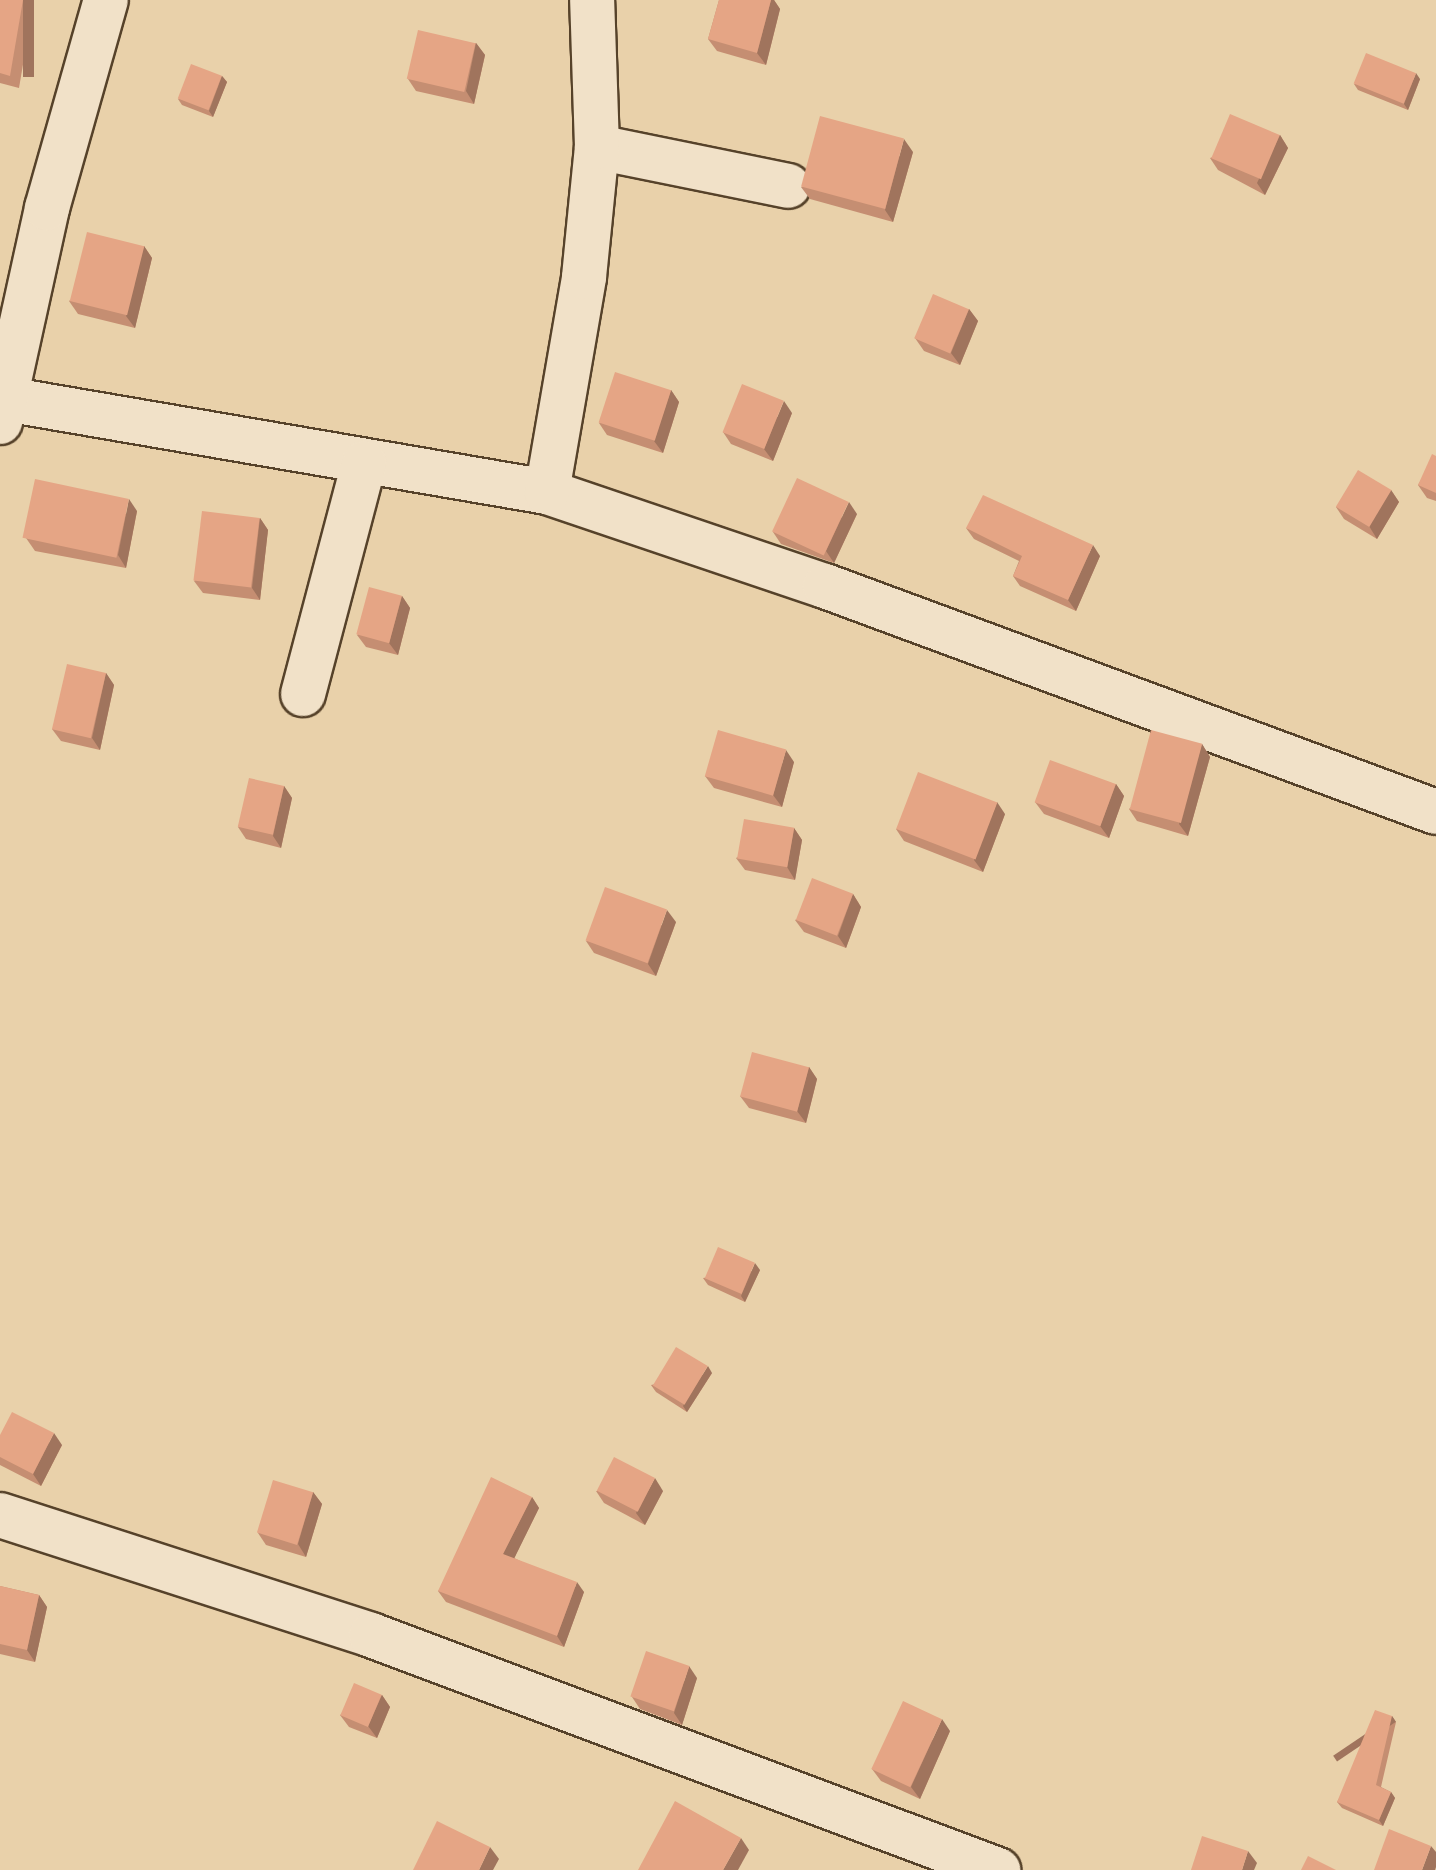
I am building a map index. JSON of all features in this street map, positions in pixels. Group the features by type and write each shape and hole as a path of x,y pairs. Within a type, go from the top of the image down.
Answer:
{"street":[{"path":"106,0 47,208 3,406 547,492 825,586 1436,812"},
{"path":"547,492 584,277 597,147 592,0"},
{"path":"597,147 788,186"},
{"path":"303,694 364,463"},
{"path":"0,1515 371,1635 998,1870"}],"building":[{"path":"0,0 23,0 10,76 0,73"},
{"path":"719,0 771,0 757,53 708,39"},
{"path":"418,30 475,43 464,92 407,79"},
{"path":"1366,53 1416,73 1404,104 1354,84"},
{"path":"191,64 222,76 209,110 178,99"},
{"path":"1230,114 1280,135 1261,179 1211,158"},
{"path":"820,116 904,139 885,209 801,187"},
{"path":"87,232 144,246 127,315 70,301"},
{"path":"933,294 969,309 950,353 914,338"},
{"path":"615,372 671,390 655,441 599,422"},
{"path":"742,384 784,401 764,449 723,432"},
{"path":"1432,454 1436,456 1436,493 1418,485"},
{"path":"1358,470 1391,490 1369,527 1336,507"},
{"path":"797,478 849,502 824,556 772,531"},
{"path":"35,479 129,499 116,558 23,538"},
{"path":"983,495 1093,545 1068,600 1013,576 1022,556 966,528"},
{"path":"202,511 260,518 251,588 193,580"},
{"path":"369,587 402,596 389,643 356,634"},
{"path":"67,664 106,673 91,738 52,729"},
{"path":"718,730 786,750 773,796 705,776"},
{"path":"1151,730 1202,744 1181,823 1130,809"},
{"path":"1050,760 1116,784 1100,826 1035,802"},
{"path":"918,772 997,802 975,859 896,829"},
{"path":"249,778 284,786 273,835 238,827"},
{"path":"744,819 794,828 787,867 737,858"},
{"path":"812,878 853,894 837,936 796,920"},
{"path":"605,887 667,910 648,963 586,941"},
{"path":"752,1052 809,1067 797,1112 740,1096"},
{"path":"718,1247 755,1263 742,1294 705,1278"},
{"path":"676,1347 708,1366 685,1405 653,1386"},
{"path":"12,1412 54,1433 33,1474 0,1457 0,1435"},
{"path":"614,1457 655,1478 638,1512 597,1491"},
{"path":"491,1477 532,1497 503,1554 577,1582 557,1636 438,1591"},
{"path":"273,1480 313,1492 297,1545 257,1533"},
{"path":"0,1586 39,1595 27,1650 0,1644"},
{"path":"646,1651 689,1666 674,1711 630,1696"},
{"path":"354,1683 382,1695 368,1727 340,1715"},
{"path":"903,1701 942,1719 910,1787 871,1769"},
{"path":"1375,1710 1392,1716 1376,1785 1391,1792 1379,1820 1337,1802"},
{"path":"675,1801 741,1838 723,1870 638,1870"},
{"path":"437,1821 490,1847 479,1870 413,1870"},
{"path":"1389,1829 1431,1846 1422,1870 1374,1870"},
{"path":"1202,1836 1248,1851 1242,1870 1191,1870"},
{"path":"1308,1856 1336,1870 1301,1870"}]}
